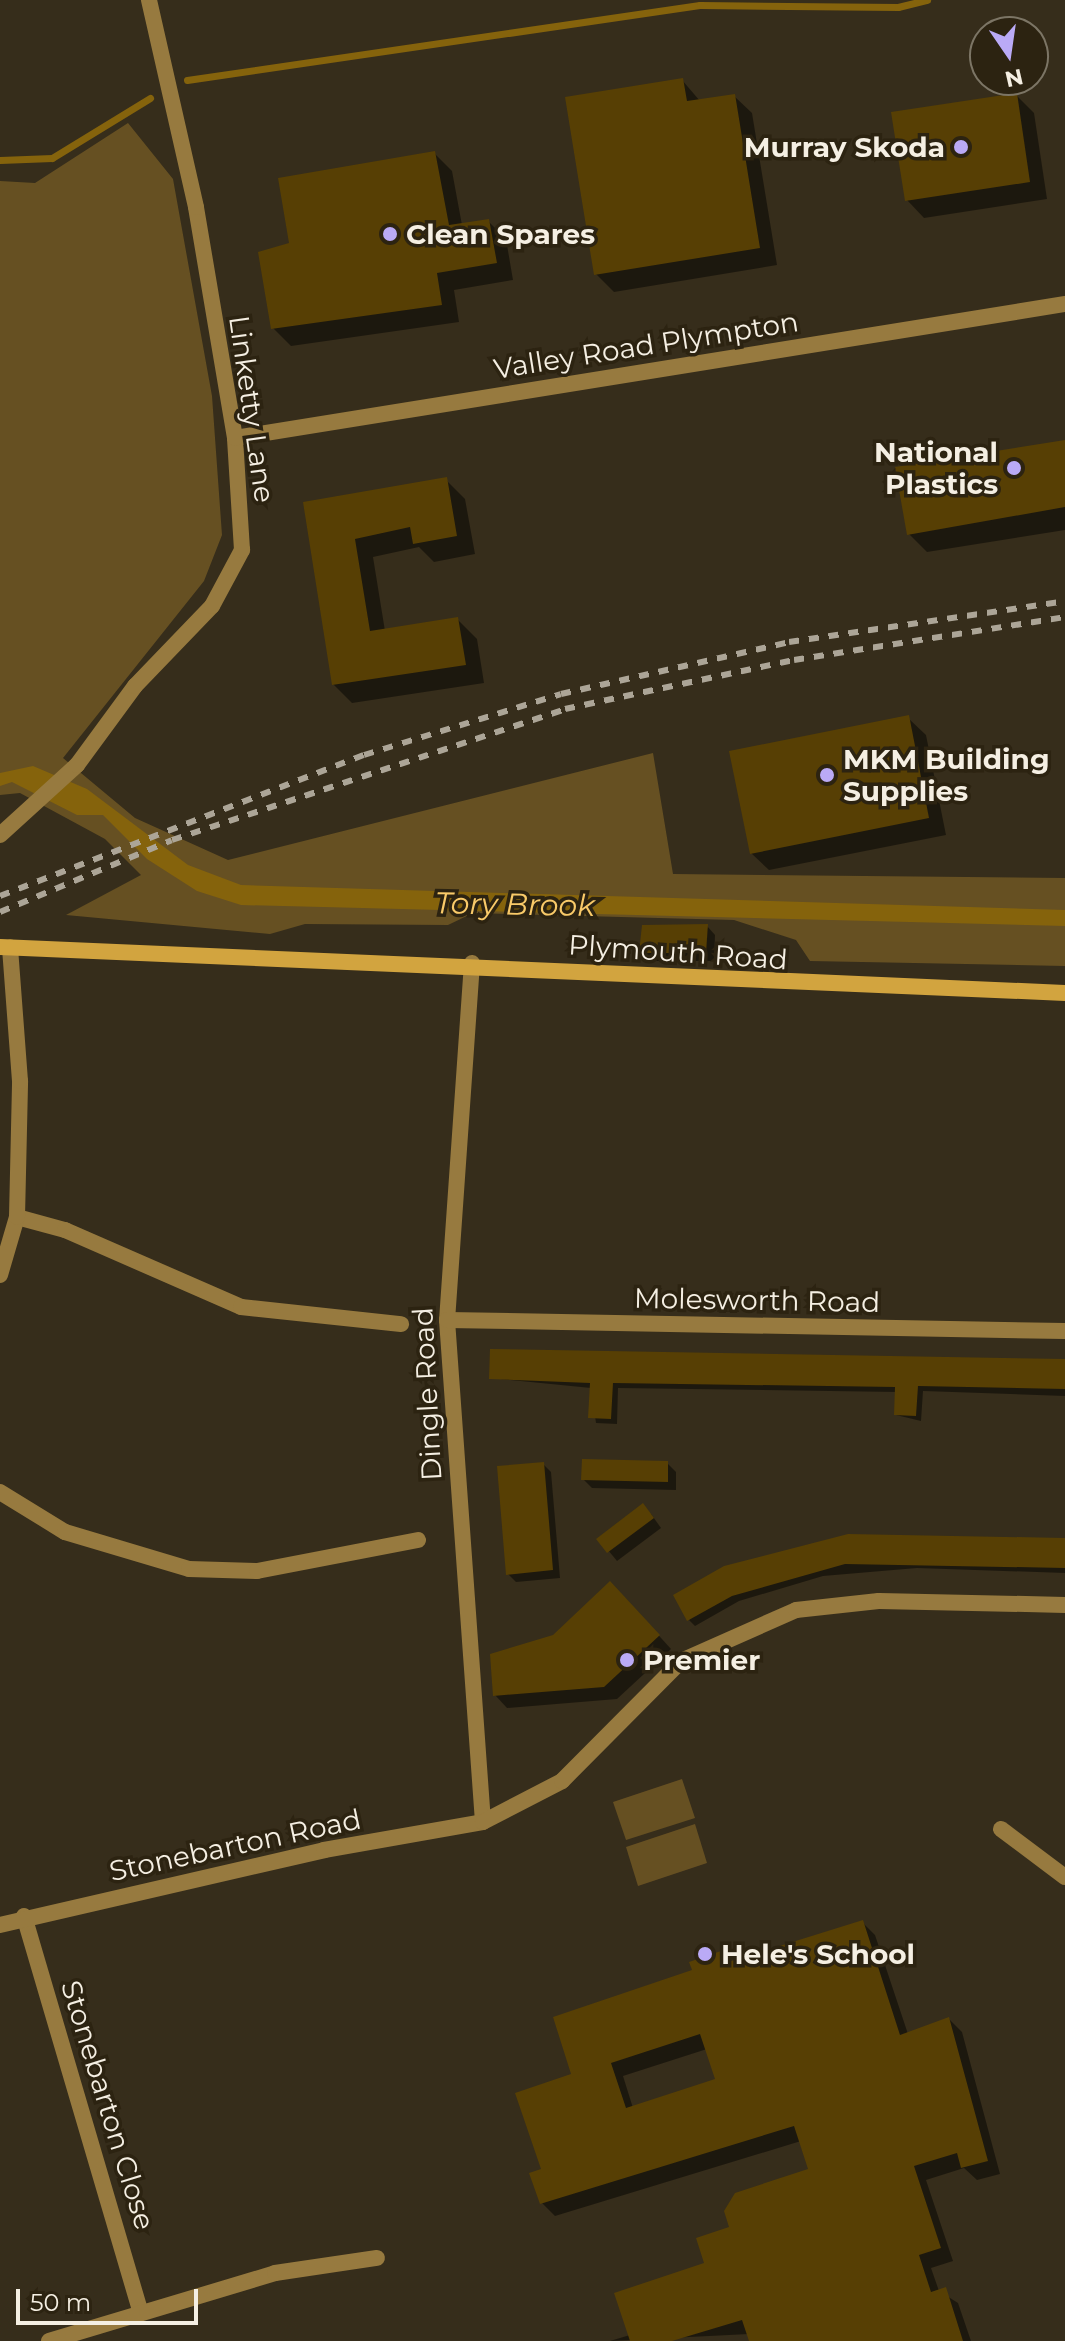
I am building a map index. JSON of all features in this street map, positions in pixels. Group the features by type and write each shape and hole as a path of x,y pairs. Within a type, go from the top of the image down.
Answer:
{"main road":[{"name":"Plymouth Road","path":"5,947 472,963 744,984 1065,993"}],"street":[{"name":"Linketty Lane","path":"0,835 77,765 135,686 212,606 242,550 235,438 196,207 149,0"},
{"name":"Valley Road Plympton","path":"235,438 1065,304"},
{"path":"0,1275 17,1217 20,1081 4,1001 5,947"},
{"name":"Dingle Road","path":"472,963 447,1320 483,1822"},
{"path":"17,1217 65,1230 241,1307 401,1324"},
{"name":"Molesworth Road","path":"447,1320 1065,1331"},
{"path":"0,1492 65,1532 189,1569 257,1571 418,1540"},
{"name":"Stonebarton Road","path":"0,1925 24,1916 483,1822 562,1781 681,1661 741,1630 796,1610 879,1601 1065,1605"},
{"path":"1001,1829 1065,1877"},
{"name":"Stonebarton Close","path":"24,1916 140,2309"},
{"path":"49,2341 140,2309 275,2273 377,2258"}],"shaded area":[{"path":"128,123 173,179 212,396 222,535 204,581 63,758 135,818 228,860 653,753 673,874 1065,878 1065,966 810,961 796,940 734,920 473,913 448,925 305,924 270,934 66,915 141,875 105,839 20,793 0,795 0,181 35,183"},
{"path":"682,1779 695,1818 626,1840 613,1802"},
{"path":"695,1824 707,1863 638,1886 626,1847"}],"water":[{"name":"Tory Brook","path":"33,766 87,789 188,865 241,885 1065,910 1065,926 241,905 197,891 147,859 103,815 77,815 12,782 0,786 0,773"}],"building":[{"path":"683,78 687,101 735,94 760,248 594,275 565,97"},
{"name":"Murray Skoda","path":"997,96 1017,96 1030,182 905,201 891,112"},
{"name":"Clean Spares","path":"435,151 449,225 489,219 497,263 437,273 442,305 271,329 258,252 289,243 278,178"},
{"path":"1065,440 1065,507 907,535 895,467"},
{"path":"447,477 457,536 413,544 410,527 355,539 370,631 458,617 466,665 332,685 303,502"},
{"name":"MKM Building Supplies","path":"909,715 929,818 750,854 729,751"},
{"path":"708,924 706,953 639,953 642,925"},
{"path":"490,1349 1065,1359 1065,1389 918,1386 916,1416 894,1415 895,1387 613,1383 611,1419 588,1418 590,1383 489,1379"},
{"path":"582,1459 668,1461 668,1482 581,1480"},
{"path":"544,1462 553,1570 506,1575 497,1466"},
{"path":"643,1503 654,1518 607,1553 596,1539"},
{"path":"848,1534 1065,1538 1065,1568 845,1564 732,1596 687,1621 673,1595 724,1566"},
{"path":"610,1581 660,1635 604,1687 493,1696 490,1654 553,1635"},
{"path":"863,1920 900,2035 949,2017 988,2161 961,2168 957,2153 914,2166 941,2248 919,2255 931,2292 946,2287 963,2341 749,2341 742,2320 672,2341 630,2341 614,2293 704,2263 696,2238 729,2227 724,2211 735,2193 808,2169 794,2126 540,2204 529,2173 541,2169 515,2093 571,2074 553,2017 692,1970 689,1962 721,1951 725,1963","holes":["700,2034 715,2079 626,2108 611,2063"]}],"waterway":[{"path":"187,80 700,5 898,7 927,0"},
{"path":"0,160 52,158 150,98"}],"railway":[{"path":"0,896 364,755 561,694 789,642 1065,601"},
{"path":"0,912 172,840 565,709 794,660 1065,617"}],"place":[{"name":"Murray Skoda","path":"961,147"},
{"name":"Clean Spares","path":"390,234"},
{"name":"National Plastics","path":"1014,468"},
{"name":"MKM Building Supplies","path":"827,775"},
{"name":"Premier","path":"627,1660"},
{"name":"Hele's School","path":"705,1954"}]}
